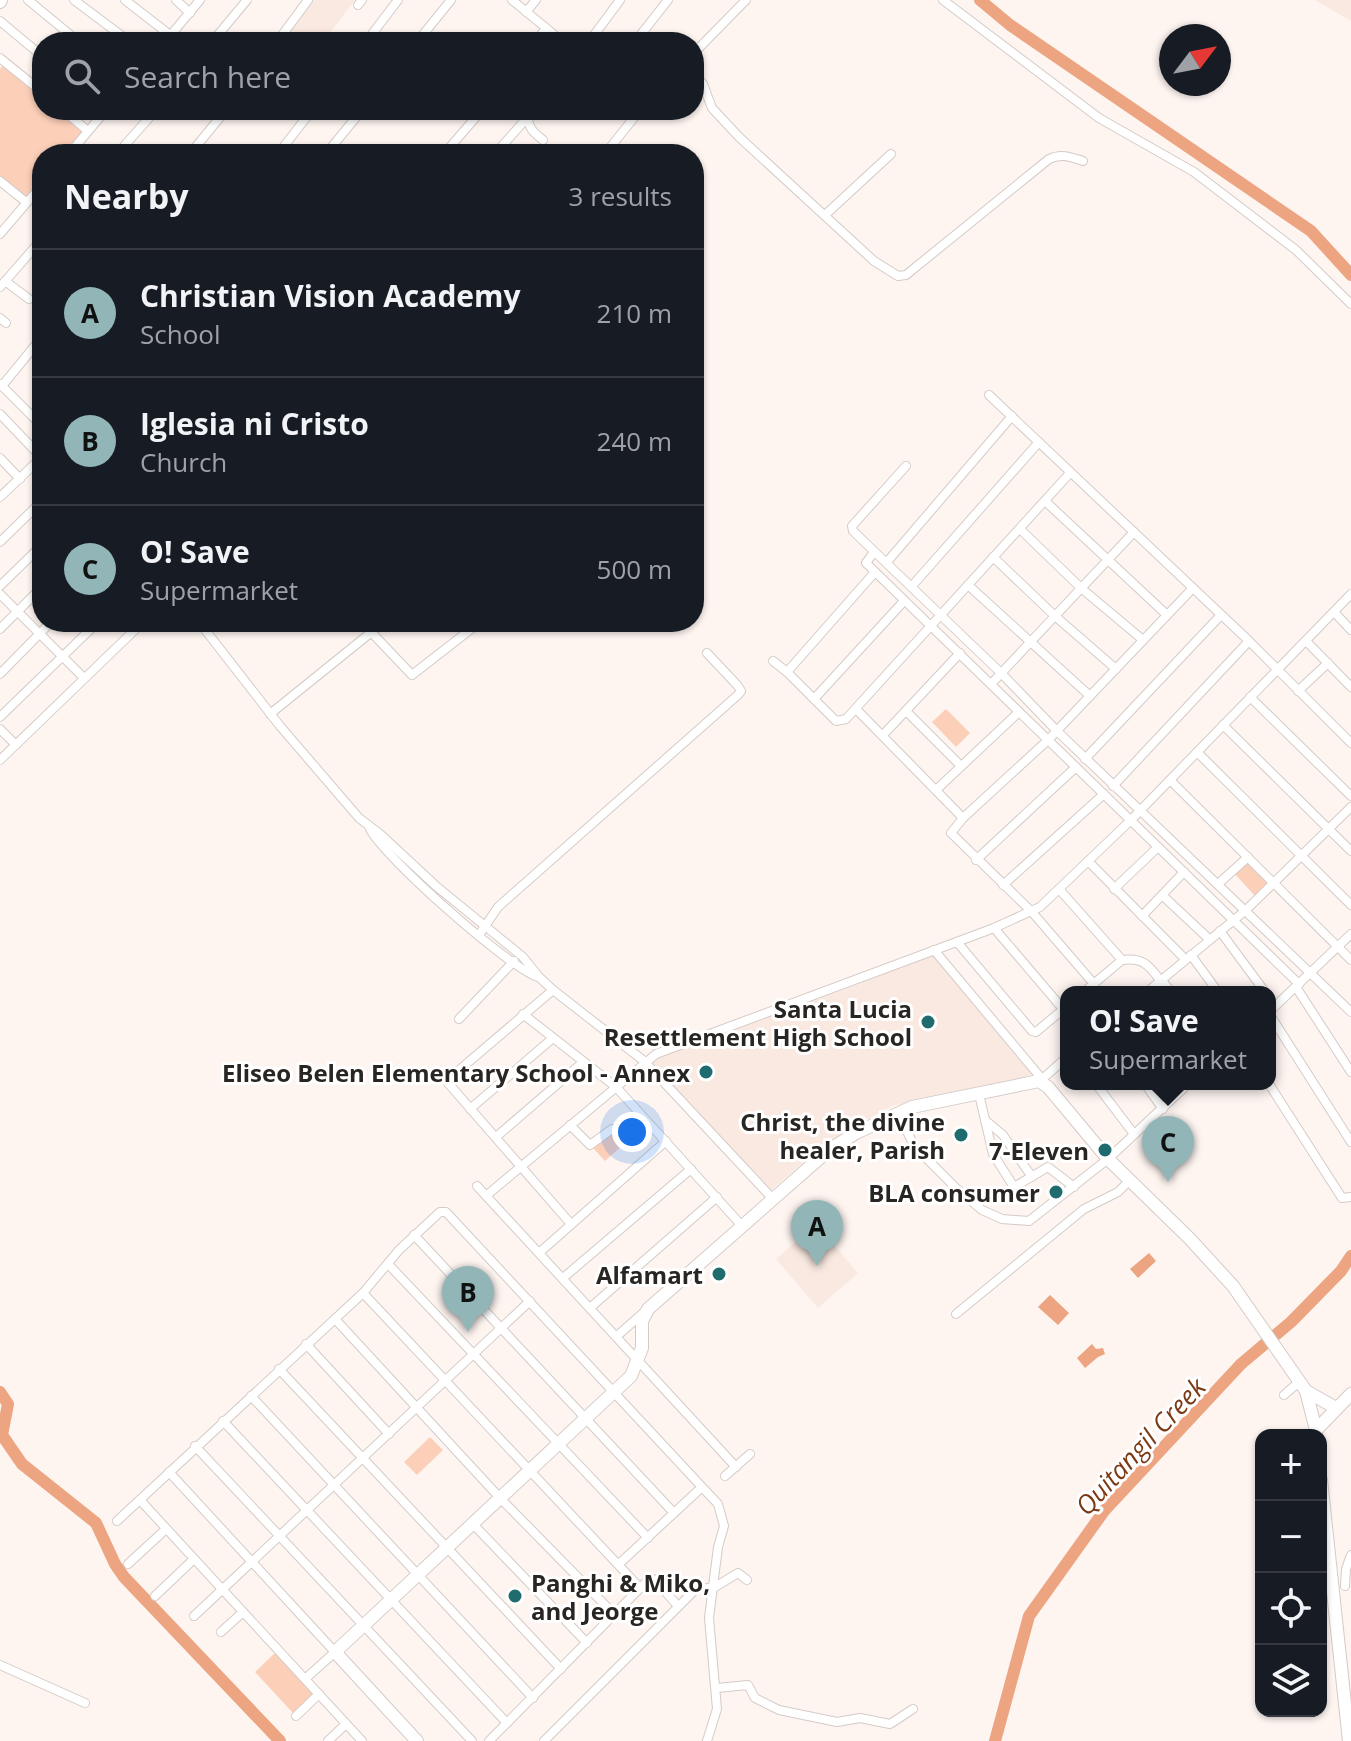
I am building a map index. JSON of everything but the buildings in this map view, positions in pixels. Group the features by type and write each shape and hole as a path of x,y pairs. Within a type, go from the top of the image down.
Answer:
{"street":[{"path":"28,0 67,32"},
{"path":"74,0 117,32"},
{"path":"125,0 159,32"},
{"path":"176,0 190,13"},
{"path":"173,32 200,0"},
{"path":"220,32 247,0"},
{"path":"284,32 308,0"},
{"path":"374,32 398,0"},
{"path":"425,32 451,0"},
{"path":"512,0 551,32"},
{"path":"526,12 536,0"},
{"path":"596,32 620,0"},
{"path":"643,32 668,0"},
{"path":"704,43 746,0"},
{"path":"943,0 1099,118 1194,172 1296,250 1351,304"},
{"path":"0,21 32,48"},
{"path":"543,32 546,28"},
{"path":"2,63 32,85"},
{"path":"704,87 712,108 719,116 886,271 902,276 1049,159 1069,156 1083,161"},
{"path":"75,120 88,131"},
{"path":"77,144 97,120"},
{"path":"126,144 147,120"},
{"path":"198,144 218,120"},
{"path":"286,144 304,120"},
{"path":"334,144 354,120"},
{"path":"453,144 473,120"},
{"path":"504,144 525,120"},
{"path":"529,120 533,133 543,140"},
{"path":"613,144 632,120"},
{"path":"825,215 891,154"},
{"path":"0,181 26,202"},
{"path":"1,230 32,196"},
{"path":"29,299 3,284 32,251"},
{"path":"32,349 1,385 32,416"},
{"path":"989,395 1249,641 1351,743"},
{"path":"0,414 32,447"},
{"path":"887,562 1012,416"},
{"path":"912,586 1039,442"},
{"path":"0,458 20,479"},
{"path":"906,466 852,526 853,531 1002,674 1085,759 1351,1012"},
{"path":"0,497 32,467"},
{"path":"773,661 839,722 846,719 1070,473"},
{"path":"1045,501 1167,615"},
{"path":"0,542 32,511"},
{"path":"1020,529 1081,588 1143,640"},
{"path":"991,684 1134,532"},
{"path":"874,552 866,562 875,572 1236,919 1298,986 1351,1072"},
{"path":"0,586 32,555"},
{"path":"993,557 1116,669"},
{"path":"787,672 875,572"},
{"path":"968,585 1090,696"},
{"path":"1094,984 1032,912 951,833 963,818 1057,731 1193,588"},
{"path":"0,594 32,626"},
{"path":"487,1195 656,1054 1032,912 1131,820 1351,594"},
{"path":"0,629 32,597"},
{"path":"814,699 904,601"},
{"path":"1334,612 1351,630"},
{"path":"1085,759 1221,615"},
{"path":"0,717 87,632"},
{"path":"0,760 132,632"},
{"path":"207,632 345,804 513,963 539,977"},
{"path":"270,714 371,632 412,675 467,632"},
{"path":"0,674 40,633 84,678"},
{"path":"1113,786 1249,641"},
{"path":"1306,641 1351,687"},
{"path":"481,931 493,912 508,898 739,694 738,686 707,653"},
{"path":"883,735 960,653"},
{"path":"1298,691 1328,663"},
{"path":"1250,697 1351,796"},
{"path":"856,709 963,818"},
{"path":"906,711 961,766"},
{"path":"936,790 1019,712"},
{"path":"1223,725 1351,851"},
{"path":"0,729 16,745"},
{"path":"1197,752 1351,905"},
{"path":"976,860 1076,767"},
{"path":"1170,780 1351,960"},
{"path":"1003,885 1104,794"},
{"path":"1154,986 1246,910 1351,807"},
{"path":"1114,889 1158,847"},
{"path":"1218,884 1248,857"},
{"path":"1088,861 1188,957 1213,986"},
{"path":"1142,916 1184,872"},
{"path":"1059,889 1122,960"},
{"path":"1162,895 1209,939"},
{"path":"994,928 1060,1003"},
{"path":"481,931 520,955 553,990 644,1061 773,1199"},
{"path":"1220,931 1261,986"},
{"path":"1276,1004 1351,934"},
{"path":"957,942 1032,1031 1041,1029 1060,1012"},
{"path":"934,950 1108,1159 1233,1286 1303,1386 1315,1429"},
{"path":"459,1019 520,955"},
{"path":"1092,986 1122,960 1133,959 1145,962 1166,986"},
{"path":"553,990 448,1079 449,1085 571,1224"},
{"path":"523,1014 616,1087 743,1227"},
{"path":"1276,1016 1351,1142"},
{"path":"470,1109 553,1038"},
{"path":"496,1137 582,1063"},
{"path":"617,1336 830,1149 898,1112 1041,1080 1060,1063"},
{"path":"1101,1090 1134,1134"},
{"path":"1149,1090 1163,1109"},
{"path":"898,1112 914,1146 924,1158 982,1210 1002,1219 1029,1221 1108,1159 1182,1090"},
{"path":"1273,1090 1342,1198 1351,1197"},
{"path":"979,1094 993,1154 1014,1187 1048,1167 1074,1187"},
{"path":"985,1120 1003,1135 1032,1177"},
{"path":"570,1125 590,1145 612,1129"},
{"path":"540,1252 666,1141"},
{"path":"563,1278 691,1169"},
{"path":"956,1314 1084,1209 1113,1195 1130,1180"},
{"path":"477,1186 736,1467"},
{"path":"591,1307 717,1197"},
{"path":"117,1521 363,1293 414,1235 440,1212 446,1212 718,1504 723,1514 724,1526 711,1588 708,1630 717,1709 707,1741"},
{"path":"414,1235 674,1513"},
{"path":"389,1265 648,1538"},
{"path":"363,1293 640,1588"},
{"path":"194,1616 530,1301"},
{"path":"305,1679 631,1376 642,1348 642,1321 648,1309"},
{"path":"335,1319 500,1498 614,1614"},
{"path":"306,1344 389,1434"},
{"path":"279,1369 361,1460 561,1669"},
{"path":"1284,1395 1303,1386"},
{"path":"1303,1386 1336,1408"},
{"path":"1318,1429 1351,1394"},
{"path":"251,1396 533,1698"},
{"path":"223,1421 507,1723"},
{"path":"195,1446 472,1741"},
{"path":"725,1476 750,1454"},
{"path":"169,1472 417,1741"},
{"path":"619,1564 702,1487"},
{"path":"140,1500 362,1741"},
{"path":"1325,1501 1343,1587 1349,1741"},
{"path":"472,1523 587,1643"},
{"path":"128,1564 166,1529"},
{"path":"1343,1587 1351,1555"},
{"path":"155,1596 194,1559"},
{"path":"544,1741 695,1590 711,1588 738,1573 747,1580"},
{"path":"489,1741 650,1578 678,1606"},
{"path":"221,1632 243,1612"},
{"path":"0,1665 85,1703"},
{"path":"717,1688 748,1685 755,1698 769,1706 837,1722 860,1718 890,1724 913,1709"},
{"path":"296,1716 319,1694"},
{"path":"328,1741 346,1724"}],"shaded area":[{"path":"310,0 355,0 331,32 286,32"},
{"path":"1315,0 1351,0 1351,21"},
{"path":"6,61 32,83 32,120 75,120 88,131 77,144 32,144 32,195 26,202 0,181 0,69"},
{"path":"946,709 970,733 956,747 932,722"},
{"path":"1247,862 1268,884 1255,896 1235,874"},
{"path":"934,954 1033,1075 892,1106 826,1142 769,1192 649,1060 852,987"},
{"path":"615,1127 627,1141 605,1161 593,1148"},
{"path":"813,1220 858,1273 818,1308 776,1259 799,1239 796,1235"},
{"path":"1149,1253 1156,1261 1138,1278 1130,1269"},
{"path":"1050,1295 1069,1313 1058,1325 1038,1307"},
{"path":"1092,1344 1096,1349 1103,1348 1105,1354 1085,1368 1077,1358"},
{"path":"430,1437 443,1450 417,1475 404,1462"},
{"path":"275,1653 313,1694 293,1713 255,1672"}],"waterway":[{"name":"Quitangil Creek","path":"980,0 1010,25 1311,231 1351,275"},
{"name":"Quitangil Creek","path":"995,1741 1029,1616 1104,1511 1241,1364 1291,1322 1341,1271 1351,1256"},
{"path":"0,1392 8,1404 2,1435 22,1464 96,1523 124,1577 280,1741"}],"place":[{"name":"Santa Lucia Resettlement High School","path":"928,1022"},
{"name":"Eliseo Belen Elementary School - Annex","path":"706,1072"},
{"name":"Christ, the divine healer, Parish","path":"961,1135"},
{"name":"7-Eleven","path":"1105,1150"},
{"name":"O! Save","path":"1168,1182"},
{"name":"BLA consumer","path":"1056,1192"},
{"name":"Christian Vision Academy","path":"817,1266"},
{"name":"Alfamart","path":"719,1274"},
{"name":"Iglesia ni Cristo","path":"468,1332"},
{"name":"Panghi & Miko, and Jeorge","path":"515,1596"}]}
